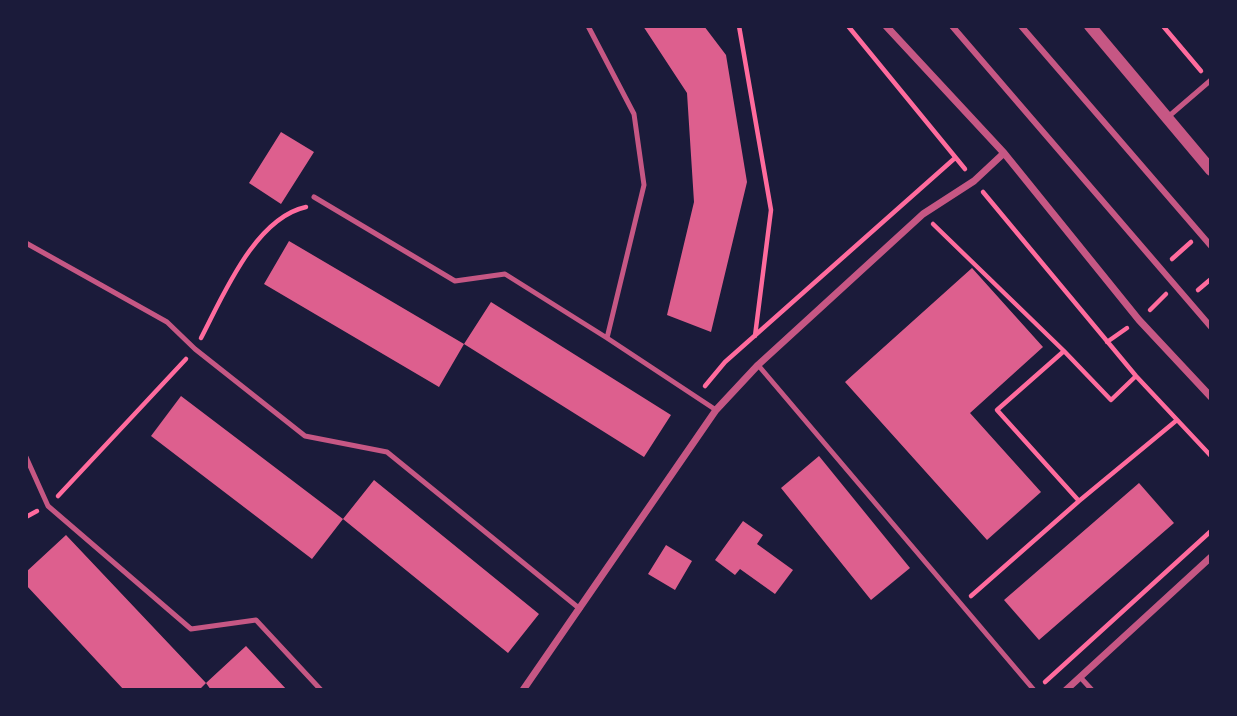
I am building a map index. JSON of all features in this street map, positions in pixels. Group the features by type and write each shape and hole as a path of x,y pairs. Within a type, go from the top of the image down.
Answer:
{"street":[{"path":"886,26 1004,153 1139,320 1211,397"},
{"path":"952,26 1211,327"},
{"path":"1021,26 1211,246"},
{"path":"1090,26 1211,170"},
{"path":"523,690 716,410 758,365 923,214 974,181 1004,153"},
{"path":"1066,690 1211,557"}],"lane":[{"path":"588,26 634,114 644,185 607,338"},
{"path":"1166,118 1210,80"},
{"path":"314,197 455,281 505,274 716,410"},
{"path":"26,243 167,322 195,349 304,436 387,452 580,609"},
{"path":"758,365 1035,690"},
{"path":"26,457 48,506 191,629 256,620 321,690"},
{"path":"1080,677 1091,690"}],"path":[{"path":"738,26 771,210 755,336"},
{"path":"848,26 1136,376 1211,456"},
{"path":"1163,26 1210,80"},
{"path":"696,397 725,362 955,158"},
{"path":"909,199 1111,400 1136,376"},
{"path":"26,517 48,506 195,349 260,235 296,209 324,203"},
{"path":"1160,269 1201,234"},
{"path":"1064,351 998,410 1079,501"},
{"path":"963,604 1079,501 1177,420"},
{"path":"1035,690 1211,531"}],"building":[{"path":"643,26 704,26 726,55 747,182 711,332 667,315 694,202 687,93"},
{"path":"281,132 314,152 281,204 249,183"},
{"path":"289,241 464,344 439,387 264,284"},
{"path":"972,268 1043,347 970,413 1041,492 987,540 845,382"},
{"path":"491,302 671,415 644,457 464,344"},
{"path":"181,396 343,519 312,559 151,436"},
{"path":"819,456 910,568 871,600 781,488"},
{"path":"374,480 539,614 508,653 343,519"},
{"path":"1139,483 1174,523 1039,640 1004,600"},
{"path":"743,521 763,535 757,544 793,570 775,594 740,569 735,575 715,560"},
{"path":"66,535 206,683 199,690 124,690 26,585 26,572"},
{"path":"666,545 692,561 675,590 648,574"},
{"path":"246,646 287,690 211,690 206,683"}]}
